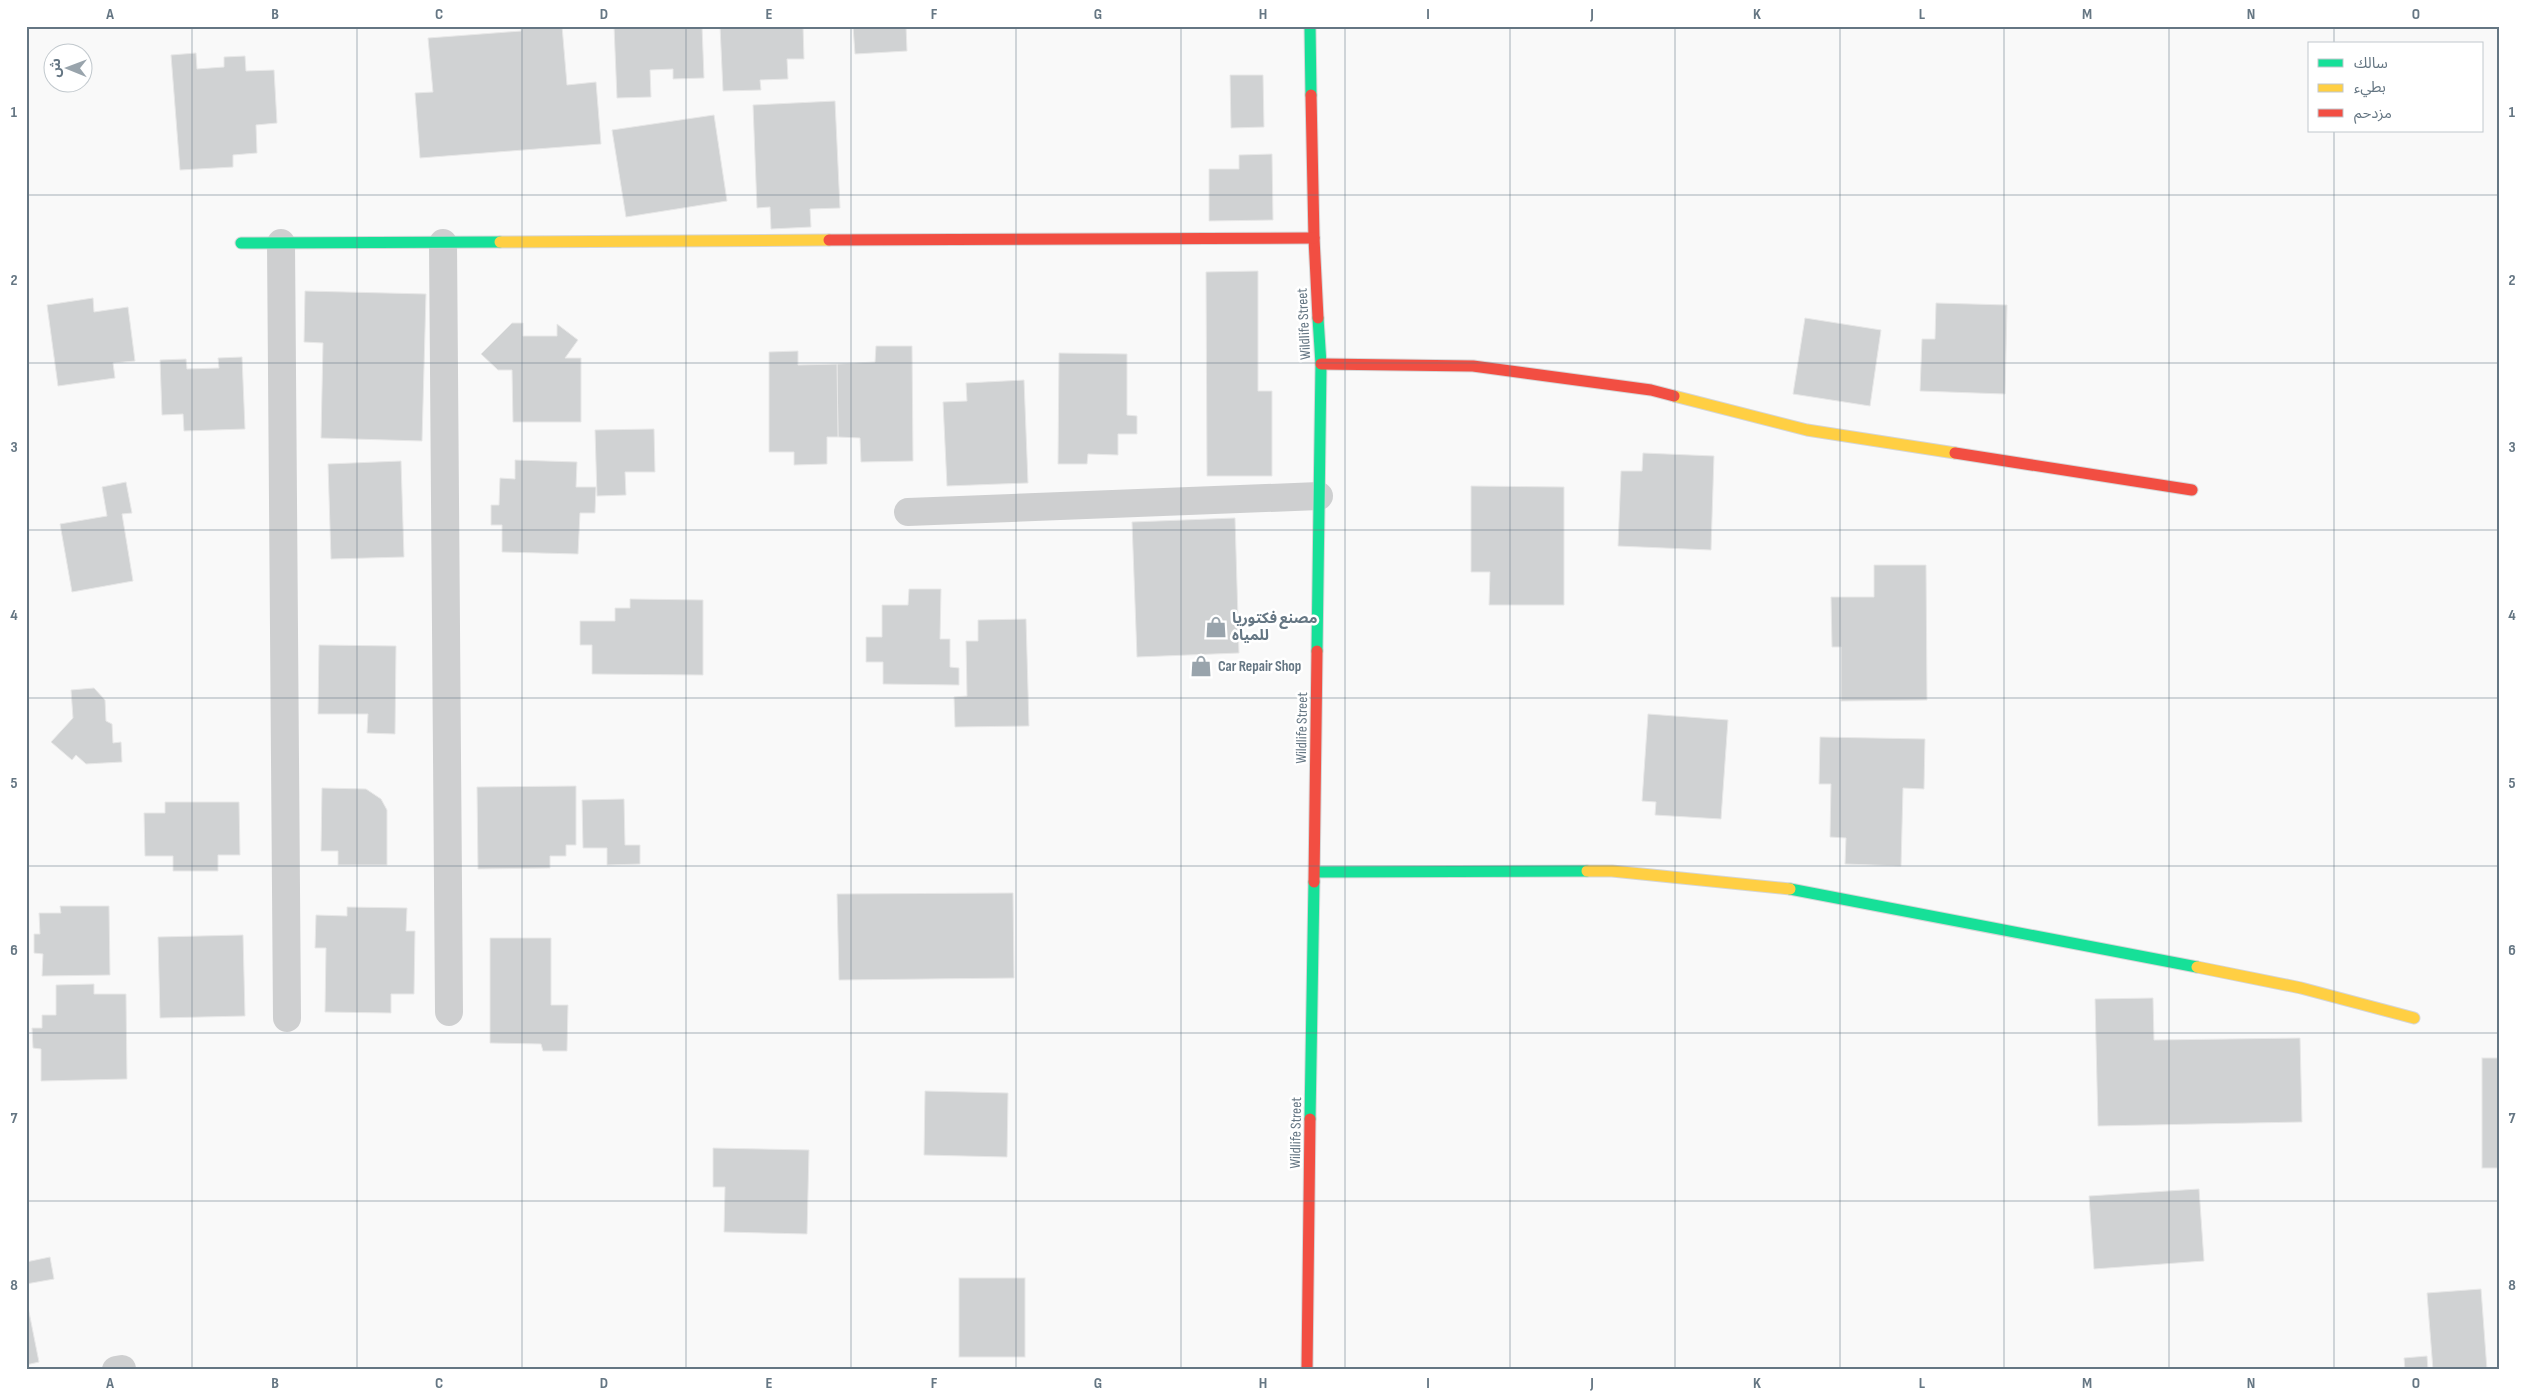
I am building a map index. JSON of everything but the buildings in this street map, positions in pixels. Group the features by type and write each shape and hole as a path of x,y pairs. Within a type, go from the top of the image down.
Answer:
{"street":[{"name":"Wildlife Street","path":"1307,1370 1321,364 1314,238 1310,26"},
{"path":"241,242 443,243 1314,238"},
{"path":"281,243 286,1018"},
{"path":"443,243 449,1012"},
{"path":"1321,364 1473,366 1651,390 1807,430 2192,490"},
{"path":"908,512 1319,496"},
{"path":"1315,872 1612,871 1775,886 1978,923 2291,986 2414,1018"}],"traffic: fast":[{"path":"1310,26 1311,95"},
{"path":"241,243 500,242"},
{"path":"1317,651 1321,364 1318,318"},
{"path":"1315,872 1587,871"},
{"path":"1310,1119 1314,882"},
{"path":"1790,889 2197,967"}],"traffic: slow":[{"path":"500,242 829,240"},
{"path":"1674,396 1807,430 1955,453"},
{"path":"1587,871 1612,871 1790,889"},
{"path":"2197,967 2301,988 2414,1018"}],"traffic: jam":[{"path":"1311,95 1318,318"},
{"path":"829,240 1314,238"},
{"path":"1321,364 1473,366 1651,390 1674,396"},
{"path":"1955,453 2192,490"},
{"path":"1314,882 1317,651"},
{"path":"1307,1370 1310,1119"}],"place":[{"name":"مصنع فكتوريا للمياه","path":"1216,627"},
{"name":"Car Repair Shop","path":"1201,666"}]}
